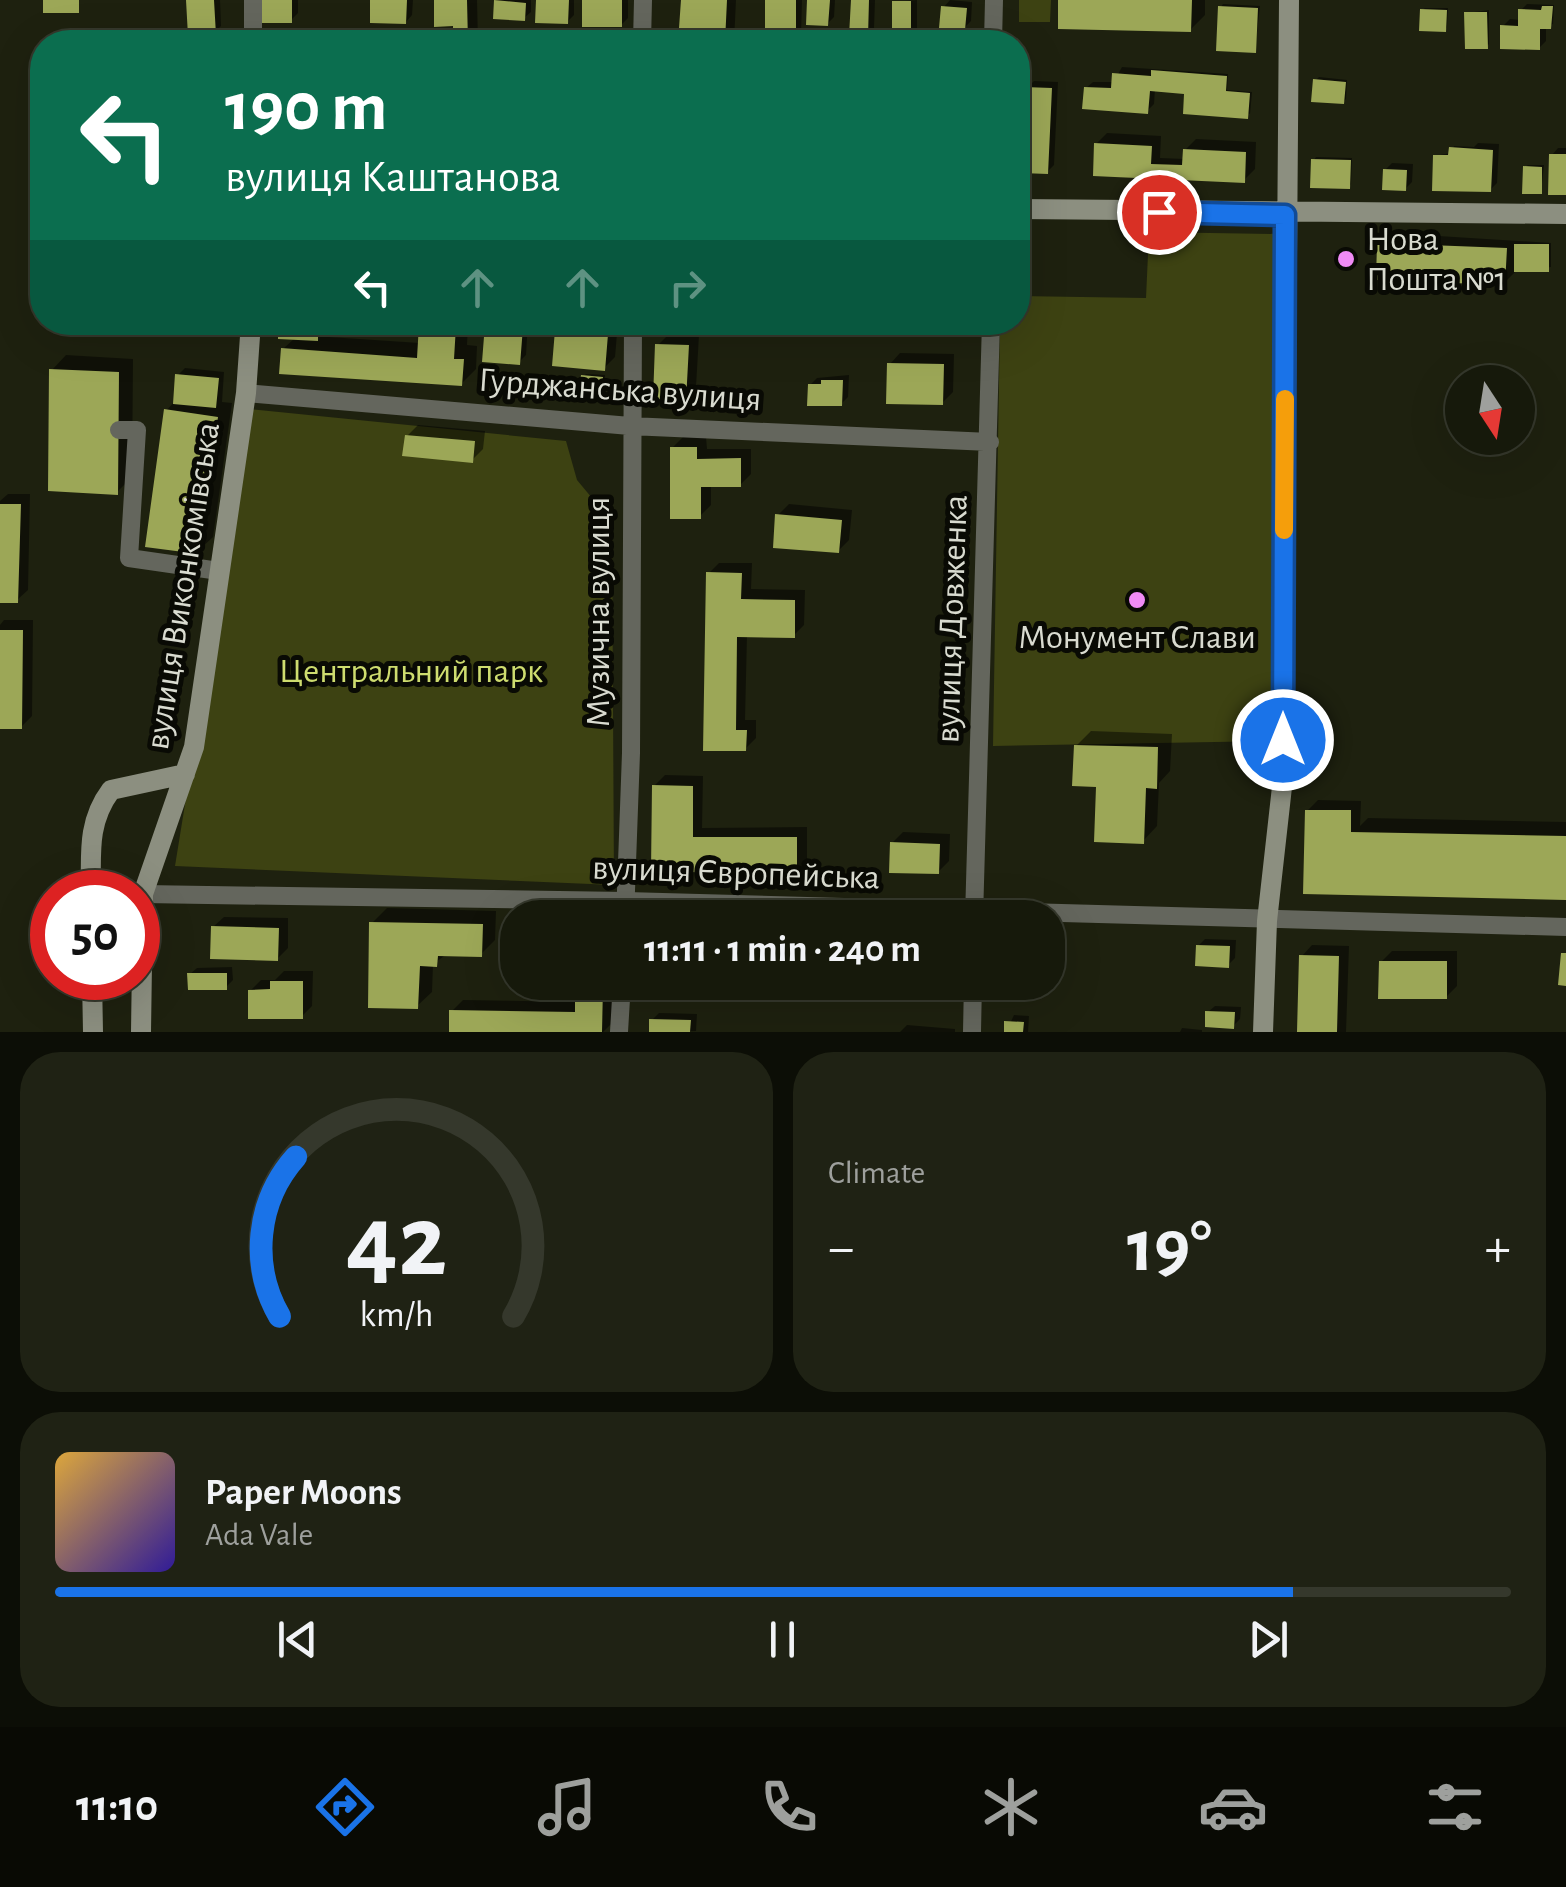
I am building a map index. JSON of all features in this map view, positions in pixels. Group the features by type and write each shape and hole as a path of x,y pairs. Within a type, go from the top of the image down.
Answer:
{"street":[{"path":"253,0 253,30"},
{"path":"642,30 643,0"},
{"path":"993,30 994,0"},
{"path":"1263,1032 1267,921 1283,778 1289,0"},
{"path":"1030,209 1285,215 1566,214"},
{"name":"вулиця Виконкомівська","path":"151,870 194,747 246,394 250,335"},
{"name":"Музична вулиця","path":"625,900 631,753 633,335"},
{"name":"вулиця Довженка","path":"975,900 991,335"},
{"name":"Гурджанська вулиця","path":"246,394 630,426 990,442"},
{"path":"119,430 137,430 128,558 219,571"},
{"path":"91,870 91,833 97,809 110,790 184,774"},
{"name":"вулиця Європейська","path":"160,895 500,906"},
{"name":"вулиця Європейська","path":"1065,917 1566,927"},
{"path":"92,1000 93,1032"},
{"name":"вулиця Виконкомівська","path":"141,1000 141,1032"},
{"path":"619,1032 621,1000"},
{"path":"972,1032 973,1000"}],"green space":[{"path":"1019,0 1051,0 1050,22 1019,22"},
{"path":"1149,232 1280,234 1273,741 993,746 1000,335 1030,335 1030,296 1146,298"},
{"name":"Центральний парк","path":"249,409 566,441 577,480 612,522 614,885 175,866"}],"building":[{"path":"43,0 79,0 79,13 43,13"},
{"path":"186,0 214,0 216,30 188,30"},
{"path":"257,0 292,0 292,23 257,23"},
{"path":"370,0 407,0 406,24 370,23"},
{"path":"434,0 467,0 468,30 434,27"},
{"path":"494,0 526,3 525,21 493,19"},
{"path":"536,0 569,0 568,24 535,23"},
{"path":"582,0 622,0 622,27 582,27"},
{"path":"681,0 727,0 726,30 679,30"},
{"path":"765,0 796,0 796,30 765,30"},
{"path":"807,0 830,0 828,26 806,25"},
{"path":"851,0 869,0 868,30 849,30"},
{"path":"1058,0 1192,0 1191,32 1058,29"},
{"path":"892,1 911,1 911,30 892,30"},
{"path":"941,6 967,8 965,30 939,28"},
{"path":"1218,6 1258,8 1256,53 1216,51"},
{"path":"1542,6 1553,6 1551,29 1540,29 1540,50 1500,49 1500,25 1518,26 1518,9 1541,10"},
{"path":"1420,9 1447,10 1446,32 1419,31"},
{"path":"1464,12 1487,12 1488,49 1465,49"},
{"path":"1151,70 1227,76 1226,91 1250,93 1248,119 1183,114 1184,94 1150,91 1148,114 1082,109 1084,87 1111,88 1112,73 1151,76"},
{"path":"1313,79 1346,82 1344,104 1311,102"},
{"path":"1030,87 1052,88 1048,174 1030,173"},
{"path":"1094,143 1152,146 1151,164 1182,165 1183,149 1246,152 1245,183 1093,176"},
{"path":"1449,147 1493,150 1491,192 1432,191 1433,155 1448,155"},
{"path":"1549,154 1566,154 1566,195 1548,195"},
{"path":"1311,159 1351,160 1350,189 1310,188"},
{"path":"1523,166 1542,167 1542,194 1522,194"},
{"path":"1383,169 1407,170 1406,191 1382,190"},
{"path":"1377,243 1507,248 1505,285 1376,280"},
{"path":"1514,244 1549,244 1549,272 1514,272"},
{"path":"278,335 318,335 318,341 278,339"},
{"path":"418,335 455,335 454,359 464,359 462,386 279,374 281,348 417,358"},
{"path":"484,335 522,335 520,365 482,362"},
{"path":"555,335 608,335 605,371 552,366"},
{"path":"655,344 689,345 686,401 653,399"},
{"path":"887,363 944,364 943,405 886,404"},
{"path":"49,369 119,372 118,495 48,491"},
{"path":"175,374 219,378 216,408 173,404"},
{"path":"581,375 603,377 602,393 579,391"},
{"path":"821,380 843,380 842,406 807,406 808,384 821,384"},
{"path":"164,409 218,417 199,554 145,547"},
{"path":"405,435 475,441 473,463 402,456"},
{"path":"670,447 697,447 697,459 741,458 741,487 701,487 701,519 670,519"},
{"path":"0,504 21,504 18,603 0,603"},
{"path":"775,514 842,520 839,553 773,548"},
{"path":"706,572 742,573 741,599 795,600 795,638 737,637 736,730 747,730 746,751 703,751"},
{"path":"0,630 23,630 22,729 0,729"},
{"path":"1074,745 1158,747 1157,789 1146,788 1144,844 1094,842 1096,787 1072,786"},
{"path":"652,785 693,786 693,837 797,837 797,875 651,871"},
{"path":"1305,810 1351,810 1351,832 1566,836 1566,900 1303,894"},
{"path":"890,842 940,844 939,874 889,873"},
{"path":"369,922 483,924 482,957 438,956 437,967 420,966 418,1009 368,1008"},
{"path":"211,926 279,928 278,961 210,959"},
{"path":"1196,945 1230,946 1229,968 1195,966"},
{"path":"1561,953 1566,953 1566,986 1558,985"},
{"path":"1299,955 1339,956 1337,1032 1297,1032"},
{"path":"1379,961 1447,961 1447,999 1378,999"},
{"path":"187,973 227,973 227,990 188,990"},
{"path":"270,981 303,981 303,1019 248,1019 248,990 270,989"},
{"path":"575,1000 603,1000 602,1032 449,1032 449,1010 575,1012"},
{"path":"1205,1011 1235,1012 1234,1029 1205,1027"},
{"path":"649,1019 691,1020 690,1032 649,1032"},
{"path":"1004,1021 1024,1022 1023,1032 1004,1032"}],"slow traffic":[{"path":"1284,530 1285,399"}],"place":[{"name":"Нова Пошта №1","path":"1346,259"},
{"name":"Монумент Слави","path":"1137,600"}],"route":[{"path":"1159,212 1285,215 1283,740"}]}
